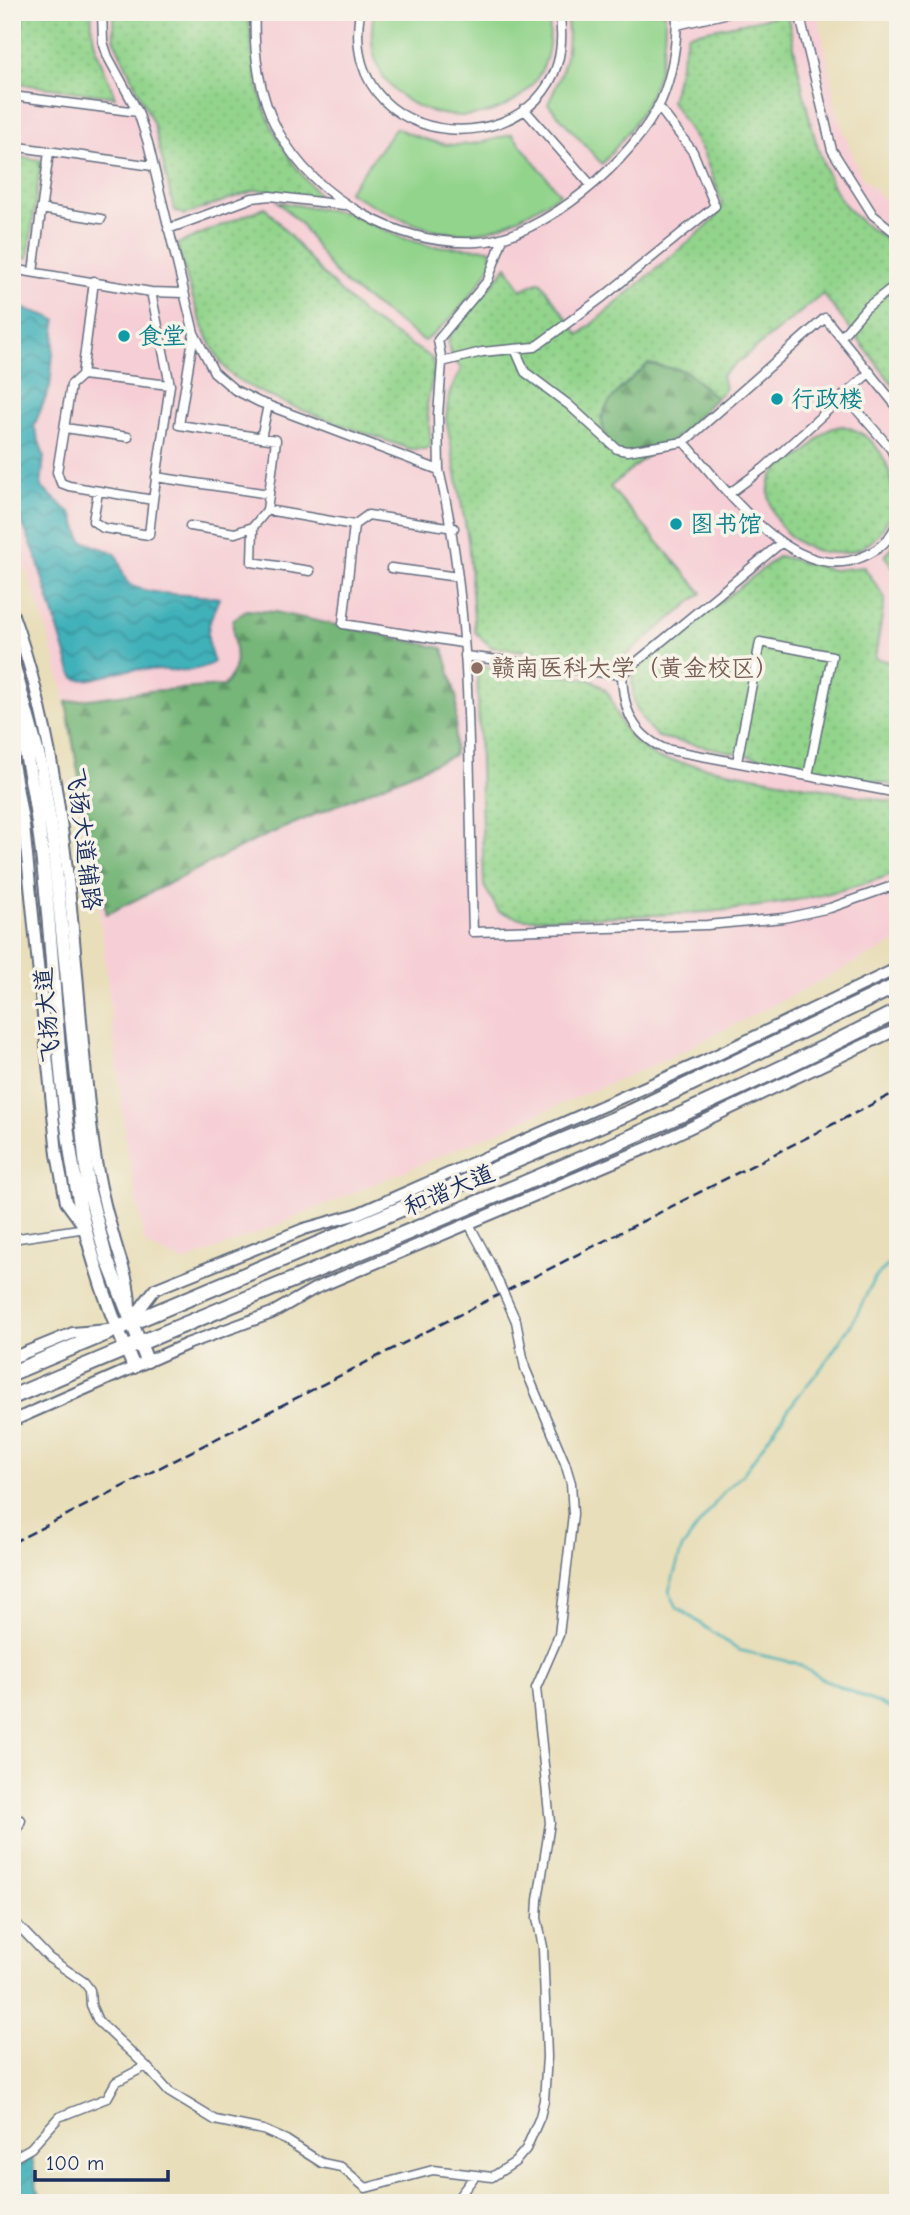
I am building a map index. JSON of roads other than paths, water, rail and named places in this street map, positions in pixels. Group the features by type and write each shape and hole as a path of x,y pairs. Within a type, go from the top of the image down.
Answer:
{"highway":[{"name":"和谐大道","path":"12,1373 631,1112 898,985"},
{"name":"和谐大道","path":"12,1397 607,1146 898,1011"}],"main road":[{"name":"飞扬大道","path":"12,659 18,719 29,766 44,868 69,1143 86,1228 133,1347 134,1367"},
{"name":"飞扬大道","path":"17,695 41,765 53,841 88,1187 124,1326"},
{"name":"飞扬大道","path":"133,1347 147,1361"}],"street":[{"path":"102,12 103,42 108,57 138,112 194,333 214,372 235,390 268,405 439,470"},
{"path":"256,12 257,66 277,131 313,178 345,205 402,232 466,242 503,238 544,220 607,173 635,141 659,106 669,82 677,12"},
{"path":"360,12 360,53 369,78 384,99 403,115 425,126 450,132 475,131 499,125 524,109 538,95 552,74 559,51 559,12"},
{"path":"677,25 733,12"},
{"path":"799,12 832,150 873,215 898,235"},
{"path":"12,96 138,112"},
{"path":"442,362 535,347 564,328 715,206 693,152 659,106"},
{"path":"524,109 591,185"},
{"path":"12,146 153,166"},
{"path":"33,272 49,152"},
{"path":"168,229 251,198 270,196 345,205"},
{"path":"41,209 101,219"},
{"path":"503,238 488,279 438,340 442,362 438,415 439,470 454,528 465,656 473,932 707,925 785,918 830,908 898,884"},
{"path":"12,269 151,292 183,293"},
{"path":"94,281 82,375 71,385 57,472 61,483 98,492 153,500"},
{"path":"841,337 866,308 898,282"},
{"path":"98,492 93,521 103,528 149,535 170,385 151,292"},
{"path":"515,349 525,372 569,405 617,449 627,451 684,442 825,318 898,408"},
{"path":"190,526 235,533 253,527 267,510 276,440 179,425 194,333"},
{"path":"730,493 764,468 870,372"},
{"path":"82,375 170,385"},
{"path":"844,396 894,447 898,463"},
{"path":"261,438 268,405"},
{"path":"65,428 128,437"},
{"path":"684,442 781,544 817,559 856,560 878,548 897,524"},
{"path":"156,477 270,494"},
{"path":"267,510 354,525 369,515 454,528"},
{"path":"354,525 343,624 462,643"},
{"path":"253,527 251,562 310,571"},
{"path":"465,656 622,675 781,544"},
{"path":"391,568 458,576"},
{"name":"飞扬大道辅路","path":"12,612 48,731 59,790 100,1184 118,1253 131,1286 124,1326"},
{"path":"737,762 760,642 832,656 808,776"},
{"path":"17,695 24,645"},
{"path":"622,675 624,704 642,736 664,749 898,793"},
{"path":"12,1239 86,1228 66,1202 57,1154 24,826 13,759 18,719"},
{"path":"41,765 59,790"},
{"path":"24,826 44,868"},
{"path":"58,900 67,856"},
{"path":"12,1358 73,1332 124,1326 155,1289 304,1229 369,1209 702,1062 898,968"},
{"path":"12,1422 147,1361 272,1313 314,1289 649,1147 898,1029"},
{"path":"12,1920 49,1958 85,1982 90,1990 91,2005 98,2021 146,2066 169,2092 215,2120 263,2130 286,2140 322,2163 341,2167 366,2188 433,2171 492,2177 515,2162 526,2149 540,2117 547,2080 543,1947 537,1918 550,1824 536,1688 559,1634 573,1514 571,1483 559,1444 539,1405 525,1368 516,1321 469,1224"},
{"path":"131,1286 155,1289"},
{"path":"12,1844 21,1820"},
{"path":"12,2159 31,2148 59,2116 107,2098 116,2082 146,2066"},
{"path":"454,2203 474,2177"}],"water":[{"path":"12,301 56,320 50,387 34,426 44,456 41,487 73,515 82,541 115,553 128,583 145,590 219,598 208,629 214,662 205,667 184,671 129,670 90,679 76,679 71,672 35,553 12,499"},
{"path":"32,2156 37,2189 46,2203 12,2203 12,2170"}],"waterway":[{"path":"898,1255 874,1279 854,1320 825,1363 795,1400 743,1474 725,1490 682,1548 669,1591 677,1607 738,1650 796,1663 821,1678 898,1712"}],"railway":[{"path":"12,1543 898,1091"}],"place":[{"name":"食堂","path":"124,336"},
{"name":"行政楼","path":"777,399"},
{"name":"图书馆","path":"676,524"},
{"name":"赣南医科大学（黄金校区）","path":"477,668"}]}
